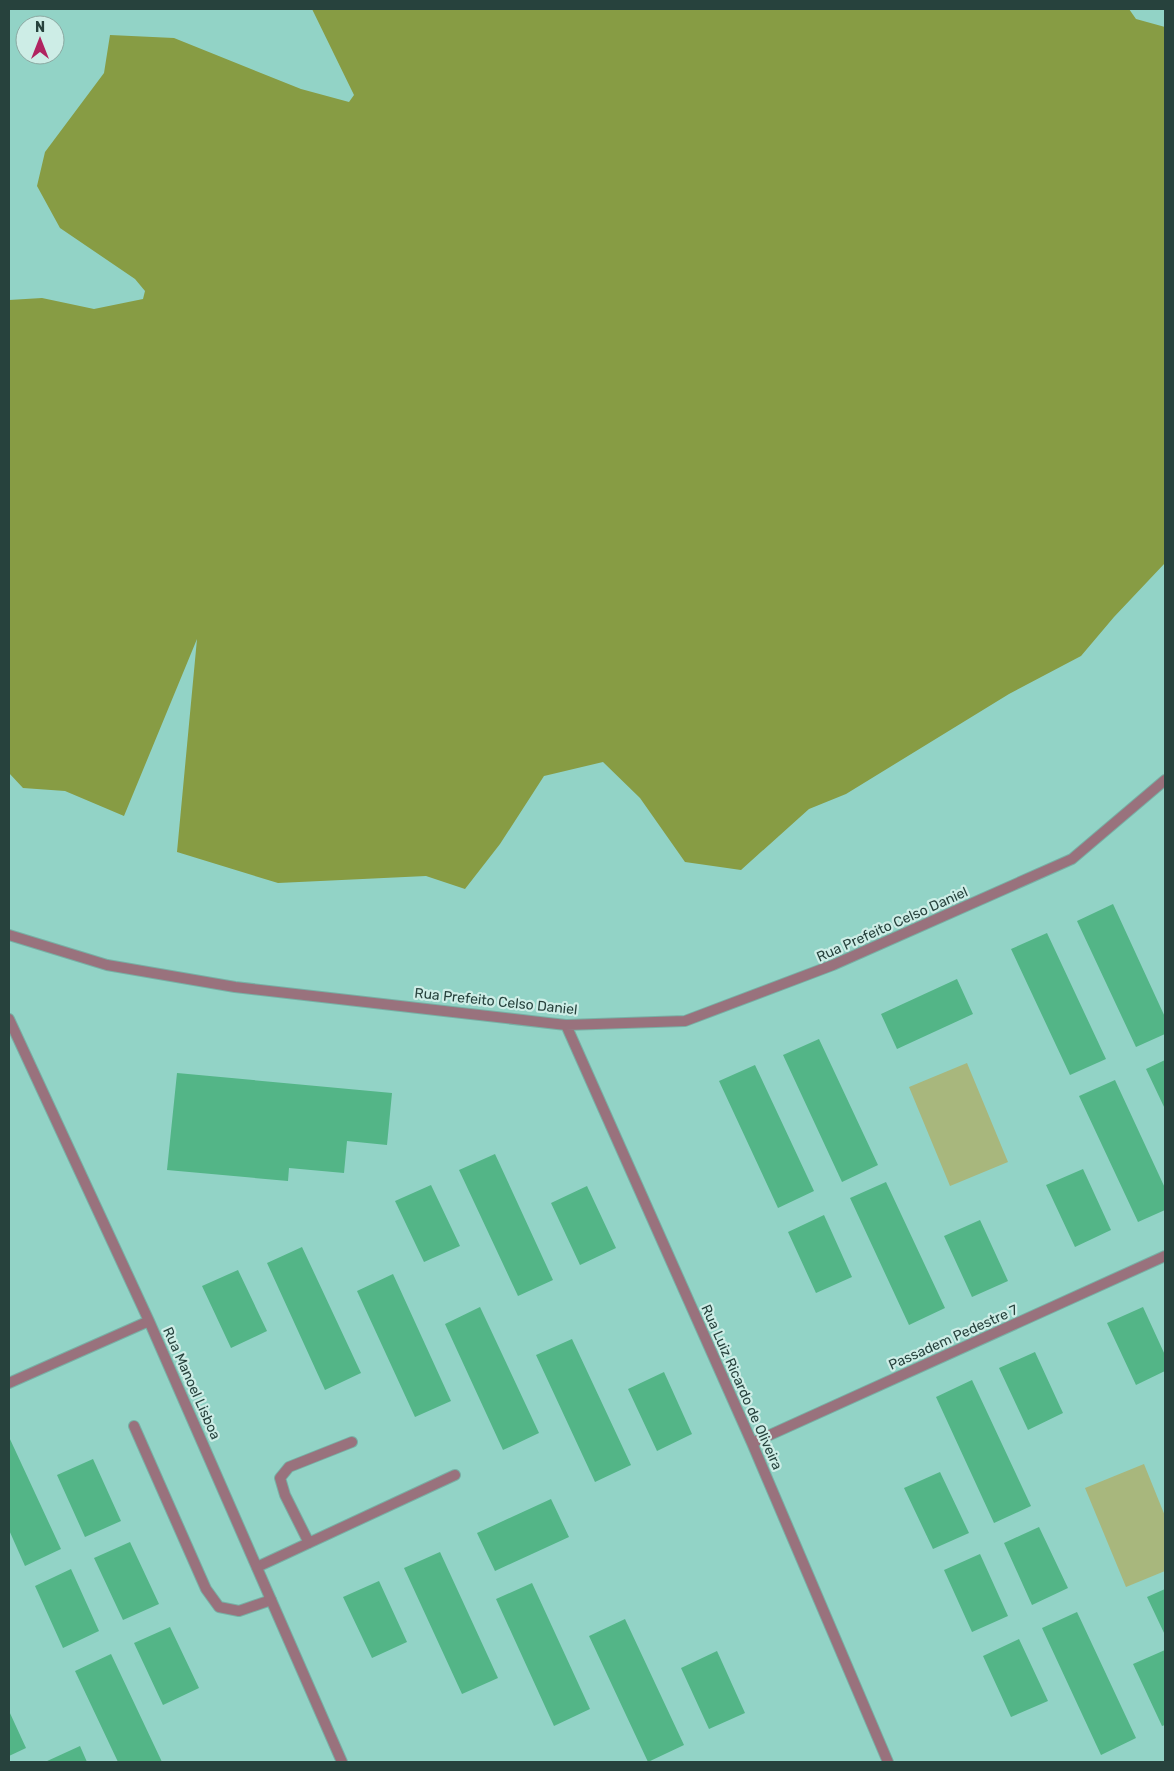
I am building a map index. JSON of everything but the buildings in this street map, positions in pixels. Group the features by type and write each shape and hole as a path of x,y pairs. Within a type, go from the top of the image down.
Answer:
{"street":[{"name":"Rua Prefeito Celso Daniel","path":"9,935 107,965 235,988 566,1025 685,1021 833,965 1072,859 1165,780"},
{"name":"Rua Manoel Lisboa","path":"9,1018 149,1321 342,1762"},
{"name":"Rua Luiz Ricardo de Oliveira","path":"566,1025 752,1443 888,1762"},
{"name":"Passadem Pedestre 7","path":"752,1443 1165,1256"},
{"path":"9,1383 149,1321"},
{"path":"134,1426 206,1589 219,1607 239,1611 271,1600"},
{"path":"309,1543 285,1494 280,1478 289,1467 352,1442"},
{"path":"257,1567 455,1474"}],"green space":[{"path":"312,9 1129,9 1136,19 1165,27 1165,563 1114,617 1081,656 1009,694 846,794 809,809 741,870 685,862 640,798 603,762 544,776 500,844 465,889 426,876 278,883 177,852 197,639 124,816 65,791 23,788 9,773 9,300 42,298 94,309 143,299 145,291 135,279 60,228 37,186 45,152 104,73 110,35 174,38 301,89 349,102 354,95"},
{"path":"967,1063 1008,1162 950,1186 909,1087"},
{"path":"1144,1464 1165,1516 1165,1571 1126,1587 1085,1488"}]}
